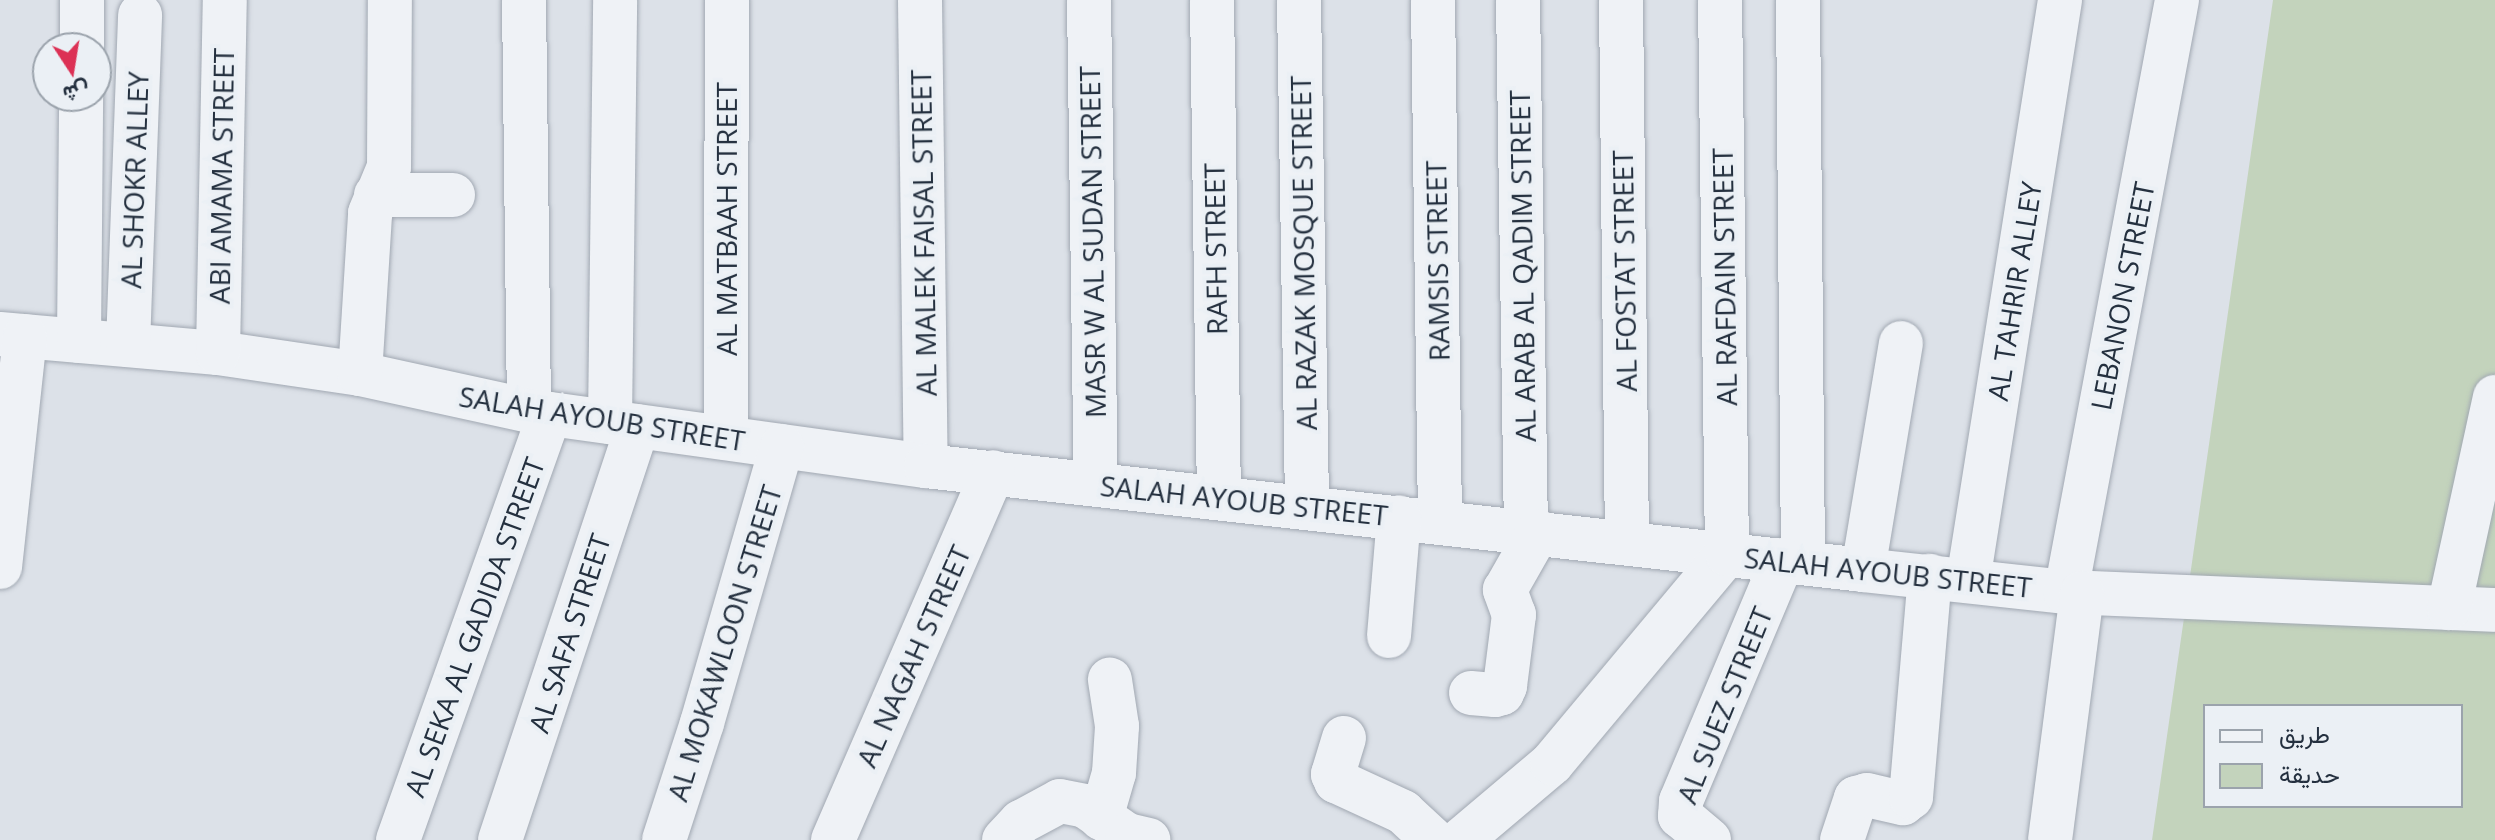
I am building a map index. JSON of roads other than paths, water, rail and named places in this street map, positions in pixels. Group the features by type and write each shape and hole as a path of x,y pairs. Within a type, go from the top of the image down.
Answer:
{"street":[{"path":"82,0 82,32"},
{"name":"ABI AMAMA STREET","path":"218,353 225,0"},
{"path":"360,374 368,228 390,157 390,0"},
{"path":"524,0 539,412"},
{"name":"AL SAFA STREET","path":"500,840 624,424 615,0"},
{"name":"AL MATBAAH STREET","path":"726,438 727,0"},
{"name":"AL MALEK FAISAL STREET","path":"920,0 926,466"},
{"name":"MASR W AL SUDAN STREET","path":"1089,0 1096,484"},
{"name":"RAFH STREET","path":"1212,0 1219,498"},
{"name":"AL RAZAK MOSQUE STREET","path":"1299,0 1307,506"},
{"name":"RAMSIS STREET","path":"1389,636 1420,519 1433,0"},
{"name":"AL ARAB AL QADIM STREET","path":"1518,0 1532,532"},
{"name":"AL FOSTAT STREET","path":"1621,0 1627,542"},
{"name":"AL RAFDAIN STREET","path":"1720,0 1727,554"},
{"path":"1793,561 1798,0"},
{"name":"AL TAHRIR ALLEY","path":"1842,840 1856,798 1867,795 1903,803 1909,801 1913,791 1949,579 2060,0"},
{"name":"LEBANON STREET","path":"2050,840 2074,592 2177,0"},
{"name":"AL SHOKR ALLEY","path":"128,345 140,15"},
{"path":"79,341 81,112"},
{"path":"376,195 453,195"},
{"path":"0,567 13,335"},
{"name":"SALAH AYOUB STREET","path":"13,335 218,353 360,374 539,412 926,466 1863,570 2074,592 2495,610"},
{"path":"1863,570 1901,343"},
{"path":"2449,608 2495,397"},
{"name":"AL SEKA AL GADIDA STREET","path":"398,840 539,412"},
{"name":"AL MOKAWLOON STREET","path":"664,840 694,751 782,446"},
{"name":"AL NAGAH STREET","path":"833,840 993,472"},
{"path":"1471,693 1495,695 1502,693 1505,686 1514,615 1505,590 1532,532"},
{"path":"1461,840 1552,763 1727,554"},
{"name":"AL SUEZ STREET","path":"1709,840 1680,816 1681,801 1793,561"},
{"path":"1101,818 1114,773 1117,726 1110,680"},
{"path":"1344,738 1333,774 1336,781 1403,812 1433,840"},
{"path":"1004,840 1021,822 1060,801 1085,806 1127,835 1148,840"}]}
